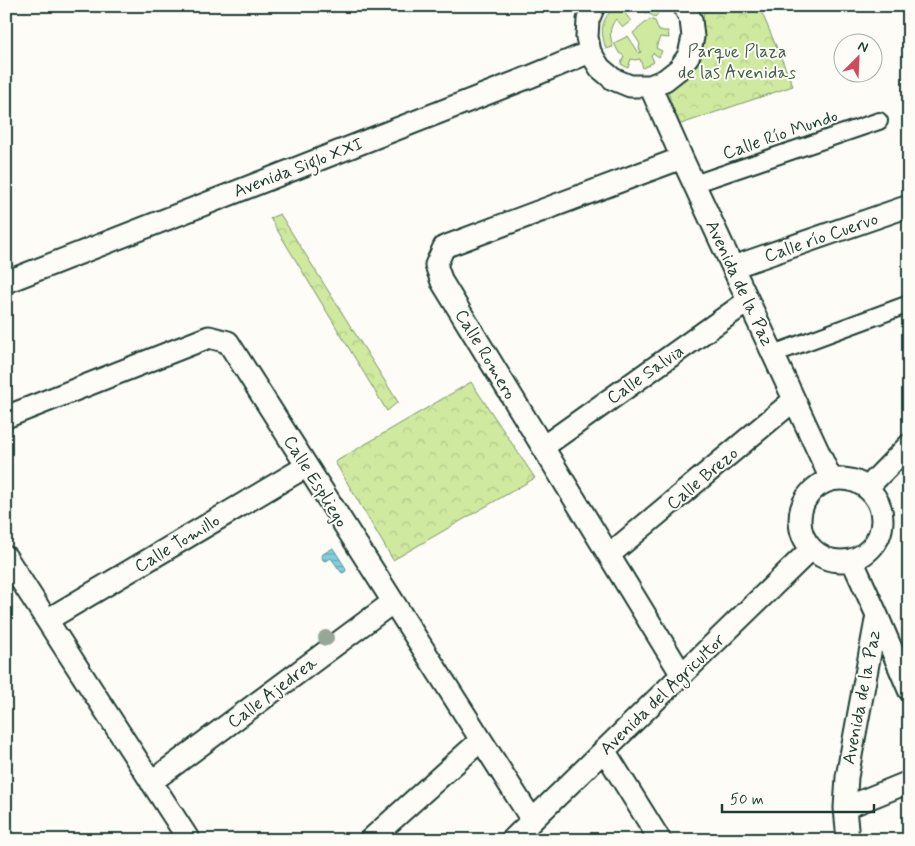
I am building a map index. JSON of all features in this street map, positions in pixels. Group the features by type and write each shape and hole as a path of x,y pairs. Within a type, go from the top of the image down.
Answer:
{"street":[{"path":"594,6 588,20 587,37 590,52 600,68 614,79 630,86 650,86 665,80 679,69 689,54 693,37 688,7"},
{"name":"Avenida Siglo XXI","path":"6,282 590,52"},
{"name":"Avenida de la Paz","path":"650,86 831,479"},
{"name":"Calle Río Mundo","path":"694,184 879,121"},
{"name":"Calle Romero","path":"682,158 444,247 436,265 442,282 682,675"},
{"name":"Calle río Cuervo","path":"733,267 909,206"},
{"name":"Calle Salvia","path":"543,447 748,301"},
{"path":"773,354 909,304"},
{"name":"Calle Espliego","path":"6,417 209,337 228,342 532,820"},
{"name":"Calle Brezo","path":"609,555 794,400"},
{"path":"867,488 909,445"},
{"name":"Calle Tomillo","path":"47,620 307,466"},
{"path":"844,478 856,481 867,488 876,497 881,509 880,535 874,546 852,560 841,561 830,560 820,556 811,549 804,539 800,527 799,514 803,502 810,492 820,484 831,479 844,478"},
{"name":"Avenida del Agricultor","path":"512,840 811,549"},
{"name":"Avenida de la Paz","path":"848,840 845,808 846,777 877,615 852,560"},
{"path":"7,561 189,840"},
{"name":"Calle Ajedrea","path":"151,782 393,602"},
{"path":"877,615 909,690"},
{"path":"370,840 481,740"},
{"path":"604,750 660,840"},
{"path":"845,808 909,782"}],"green space":[{"path":"617,6 654,6 660,11 655,17 640,10 624,12 631,21 623,27 616,19 610,33 613,47 606,49 602,30 604,20"},
{"name":"Parque Plaza de las Avenidas","path":"719,6 759,6 793,86 678,125 668,92 694,68 704,12"},
{"path":"650,19 655,21 659,31 668,31 669,38 660,37 656,48 662,51 659,57 653,53 651,55 654,62 643,68 640,59 631,59 628,68 621,64 624,56 619,53 614,43 628,36 639,53 641,52 640,44 633,33"},
{"path":"280,214 398,402 387,411 270,218"},
{"path":"471,382 535,478 393,560 335,462"}],"water":[{"path":"333,548 345,567 346,571 343,573 331,558 326,561 323,560 323,554"}]}
